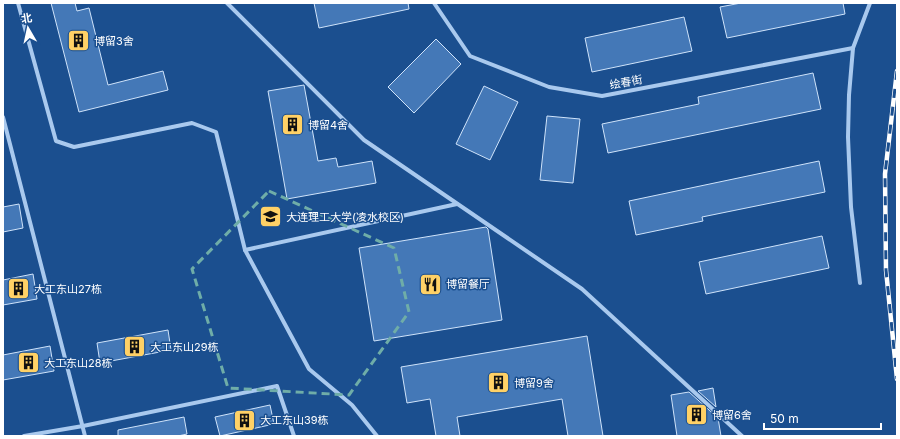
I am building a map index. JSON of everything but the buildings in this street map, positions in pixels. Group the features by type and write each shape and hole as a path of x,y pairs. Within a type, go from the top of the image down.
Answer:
{"street":[{"path":"18,3 56,142 74,147 192,123 216,132 245,250 309,369 352,405 377,436"},
{"path":"227,3 364,140 582,289 742,436"},
{"name":"绘春街","path":"434,3 470,56 549,87 602,96 853,48"},
{"path":"860,283 851,208 848,138 853,48 870,3"},
{"path":"3,116 85,436"},
{"path":"245,250 457,204"},
{"path":"24,436 82,426 277,386 294,436"}],"highlighted area":[{"path":"269,191 394,248 409,312 349,395 228,388 192,269"}],"railway":[{"path":"897,71 885,174 886,270 897,379"}],"place":[{"name":"博留3舍","path":"79,41"},
{"name":"博留4舍","path":"293,125"},
{"name":"大连理工大学(凌水校区)","path":"271,217"},
{"name":"博留餐厅","path":"431,284"},
{"name":"大工东山27栋","path":"19,289"},
{"name":"大工东山29栋","path":"134,347"},
{"name":"大工东山28栋","path":"28,363"},
{"name":"博留9舍","path":"499,383"},
{"name":"博留6舍","path":"696,415"},
{"name":"大工东山39栋","path":"245,420"}]}
